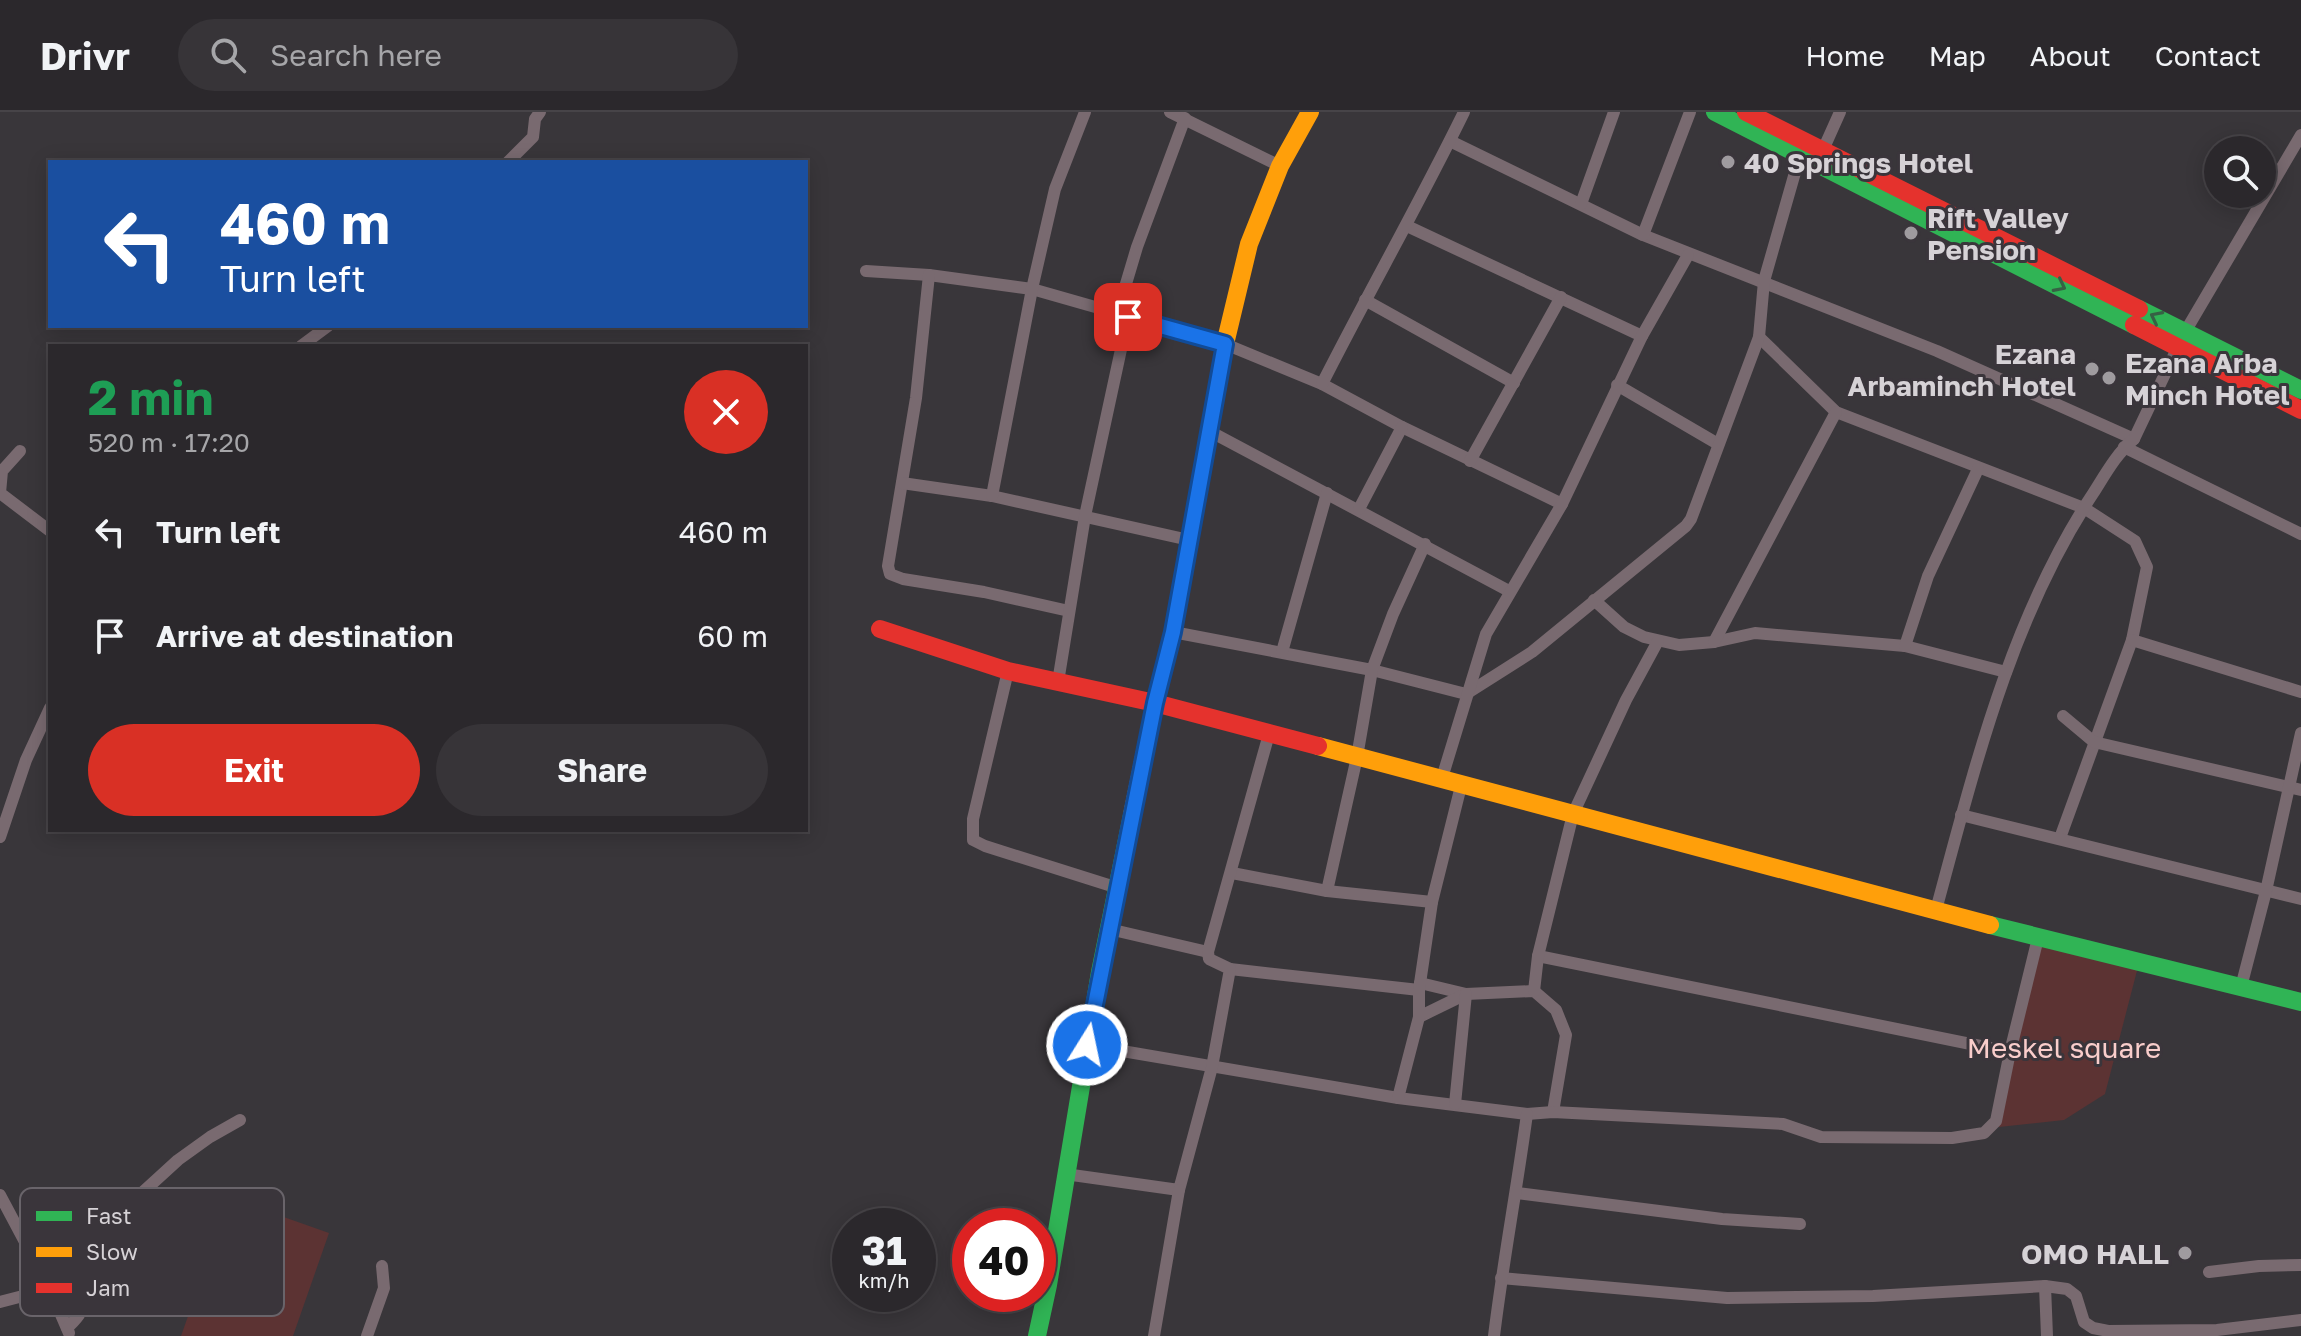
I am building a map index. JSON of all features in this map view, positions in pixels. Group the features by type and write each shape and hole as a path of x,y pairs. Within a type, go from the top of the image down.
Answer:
{"street":[{"path":"510,160 533,137 535,119 540,112"},
{"path":"992,496 1032,289 1055,189 1085,112"},
{"path":"1170,112 1280,166"},
{"path":"1037,1336 1087,1045 1155,703 1173,632 1225,344 1249,244 1280,166 1310,112"},
{"path":"1322,384 1464,112"},
{"path":"1581,204 1614,112"},
{"path":"1643,235 1690,112"},
{"path":"1715,112 2181,339 2301,390"},
{"path":"1746,112 2181,339 2301,410"},
{"path":"1823,150 1840,112"},
{"path":"1058,682 1085,516 1137,247 1185,118"},
{"path":"1936,910 1961,815 2006,672 2038,590 2084,508 2129,443 2181,339 2301,135"},
{"path":"1450,141 1688,255 1764,281 1937,351 2129,443 2301,534"},
{"path":"1173,632 1372,670 1466,694 1532,652 1691,519 1759,337 1764,281 1800,155"},
{"path":"1407,226 1642,336"},
{"path":"1442,778 1486,634 1562,504 1617,385 1688,255"},
{"path":"866,271 929,275 1032,289 1225,344 1322,384 1402,427 1562,504"},
{"path":"929,275 916,398 888,566 890,574 1069,611"},
{"path":"1470,461 1561,297"},
{"path":"1365,300 1514,383"},
{"path":"304,344 325,328"},
{"path":"1759,337 1836,412 2084,508 2135,541 2147,567 2132,640 2060,838"},
{"path":"1617,385 1718,444"},
{"path":"1714,642 1836,412"},
{"path":"1359,509 1402,427"},
{"path":"1211,432 1509,591"},
{"path":"20,451 2,471 0,493 48,529"},
{"path":"1905,646 1928,576 1978,469"},
{"path":"902,483 992,496 1189,540"},
{"path":"1282,652 1327,493"},
{"path":"1327,891 1357,757 1372,670 1425,544"},
{"path":"1594,600 1624,627 1658,641 1679,645 1714,642 1755,633 1905,646 2006,672"},
{"path":"880,629 1008,671 1155,703 1462,782 2038,938 2301,1002"},
{"path":"2132,640 2301,692"},
{"path":"1534,991 1538,956 1573,814 1626,700 1658,641"},
{"path":"1008,671 973,819 973,840 1118,888"},
{"path":"0,837 26,760 48,712"},
{"path":"2063,716 2094,742 2295,788"},
{"path":"2241,987 2295,788 2301,733"},
{"path":"1269,734 1208,952 1209,959 1230,969 1420,986 1466,994 1534,991 1556,1010 1566,1035 1553,1112"},
{"path":"1398,1098 1419,1017 1420,986 1432,902 1462,782"},
{"path":"1961,815 2301,899"},
{"path":"1232,873 1327,891 1432,902"},
{"path":"1109,929 1208,952"},
{"path":"1087,1045 1398,1098 1527,1114 1553,1112 1783,1124 1821,1137 1952,1138 1984,1133 1996,1121 2038,938"},
{"path":"1538,956 2010,1052"},
{"path":"1154,1336 1179,1190 1212,1067 1230,969"},
{"path":"1419,1017 1466,994"},
{"path":"1455,1104 1466,994"},
{"path":"1494,1336 1527,1114"},
{"path":"147,1188 178,1160 240,1120"},
{"path":"1065,1174 1179,1190"},
{"path":"1517,1193 1722,1219 1800,1224"},
{"path":"0,1195 20,1233"},
{"path":"2209,1272 2301,1265"},
{"path":"367,1336 384,1288 382,1266"},
{"path":"1501,1278 1727,1298 1873,1296 2045,1286 2067,1289 2076,1296 2084,1322 2093,1328 2108,1331 2217,1330 2301,1320"},
{"path":"2045,1286 2047,1336"},
{"path":"0,1302 20,1297"}],"green space":[{"name":"Meskel square","path":"2041,937 2139,963 2105,1094 2064,1120 1999,1127 1995,1105"},
{"path":"284,1217 329,1233 293,1336 181,1336 188,1316 284,1316"}],"traffic: fast":[{"path":"1715,112 2134,325"},
{"path":"2139,309 2301,390"},
{"path":"1037,1336 1100,972 1132,815"},
{"path":"1990,925 2301,1002"}],"traffic: slow":[{"path":"1132,815 1173,632 1225,344 1249,244 1280,166 1310,112"},
{"path":"1318,746 1990,925"}],"traffic: jam":[{"path":"1746,112 2139,309"},
{"path":"2134,325 2301,410"},
{"path":"880,629 1008,671 1155,703 1318,746"}],"place":[{"name":"40 Springs Hotel","path":"1728,162"},
{"name":"Rift Valley Pension","path":"1911,233"},
{"name":"Ezana Arbaminch Hotel","path":"2092,369"},
{"name":"Ezana Arba Minch Hotel","path":"2109,378"},
{"name":"OMO HALL","path":"2185,1253"}],"route":[{"path":"1087,1045 1155,703 1173,632 1225,344 1128,317"}]}
